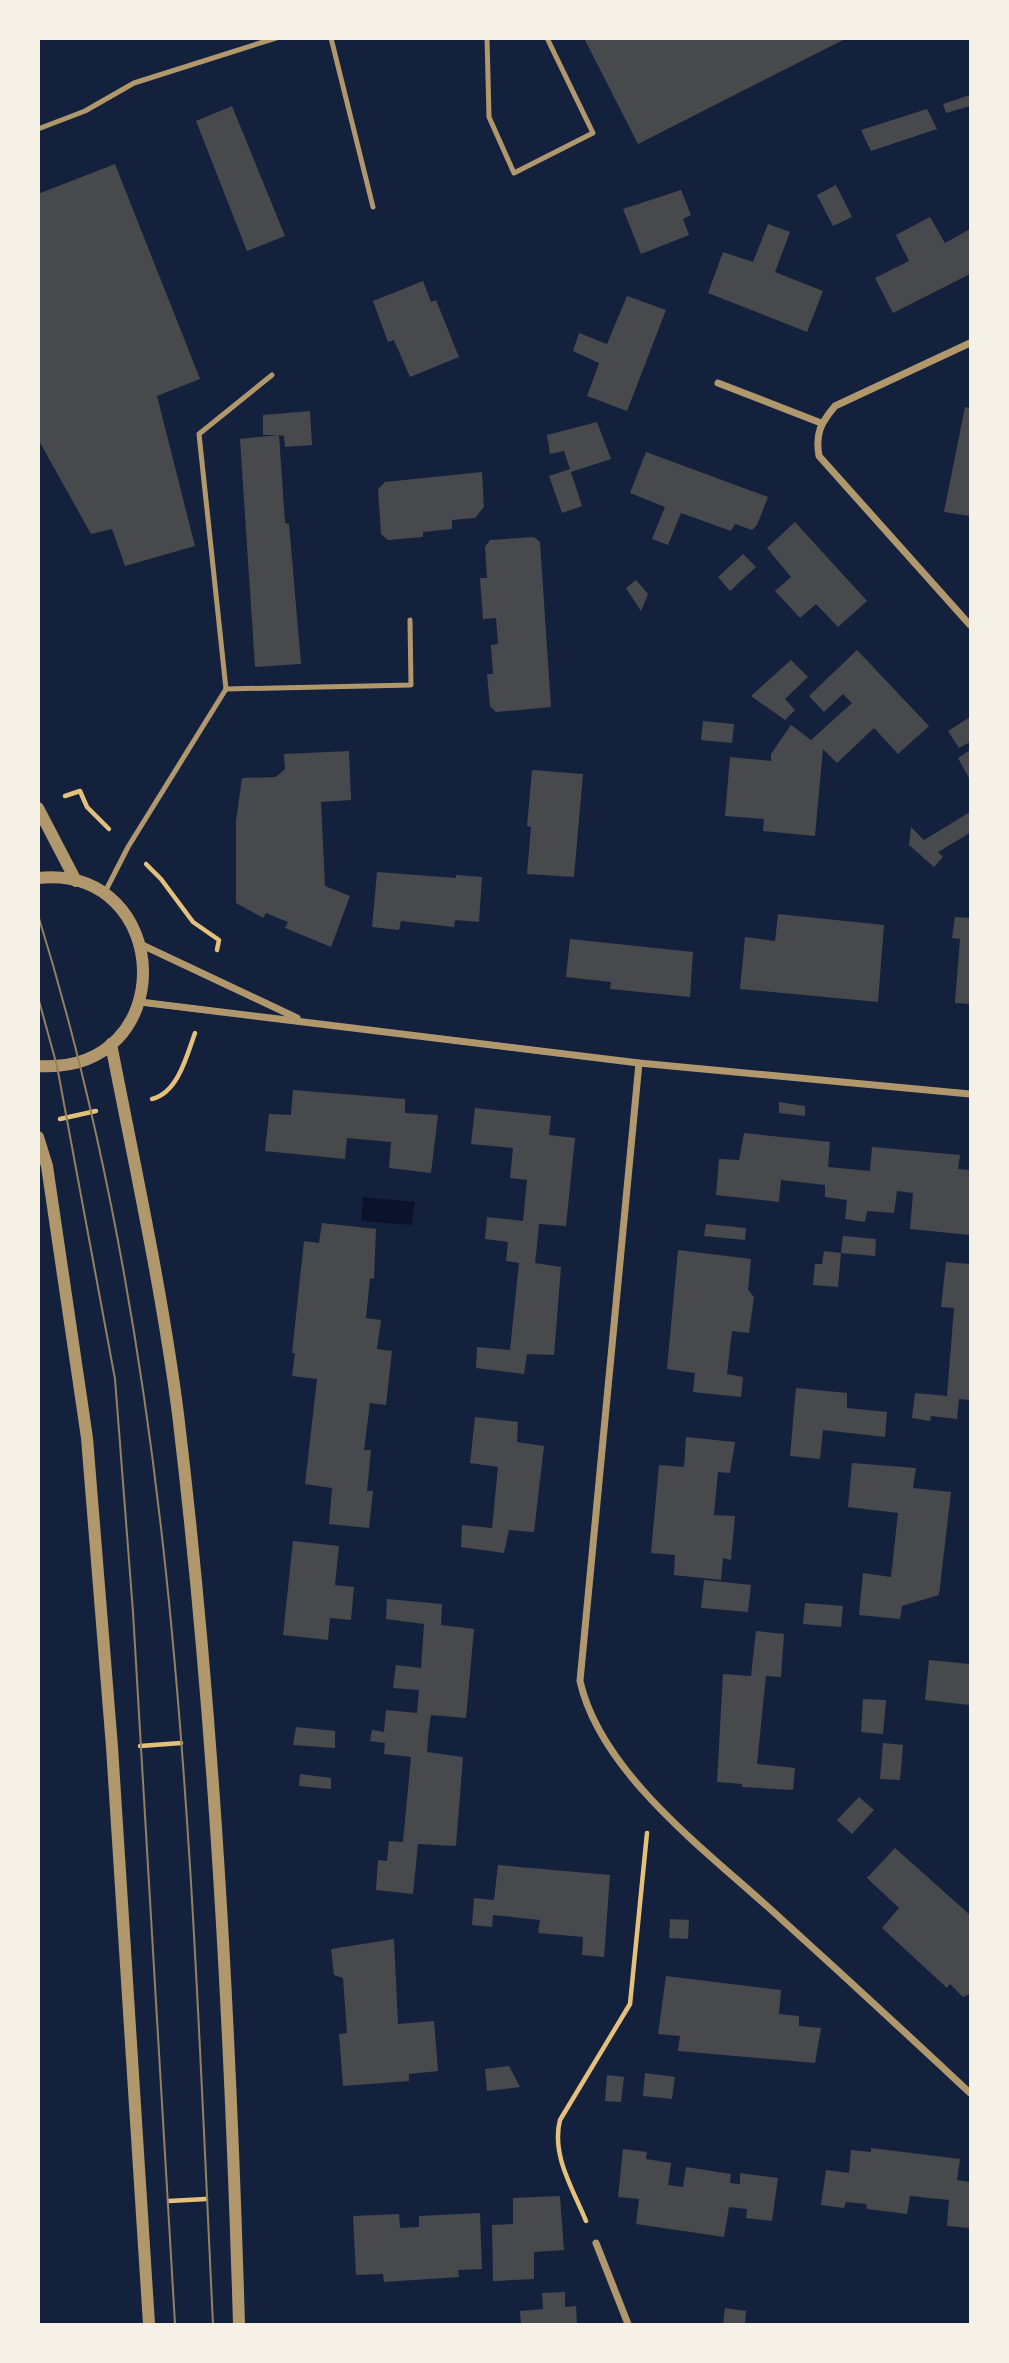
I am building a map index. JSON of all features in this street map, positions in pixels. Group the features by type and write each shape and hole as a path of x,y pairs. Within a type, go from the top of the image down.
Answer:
{"street":[{"path":"971,344 835,406 821,423 816,438 819,456 971,625"},
{"path":"718,383 821,423"},
{"path":"38,808 76,881"},
{"path":"38,878 76,881 104,894 126,916 140,944 145,973 140,1002 129,1025 111,1044 80,1062 38,1066"},
{"path":"140,944 303,1021"},
{"path":"140,1002 639,1063 971,1094"},
{"path":"111,1044 177,1412 209,1742 235,2198 239,2325"},
{"path":"639,1063 580,1681 588,1711 603,1740 650,1797 971,2093"},
{"path":"38,1137 47,1166 87,1438 112,1747 149,2325"},
{"path":"596,2243 628,2325"}],"lane":[{"path":"38,129 85,110 134,83 276,38"},
{"path":"331,38 373,207"},
{"path":"487,38 489,117 514,173 593,133 547,38"},
{"path":"104,894 128,847 226,689 199,434 272,375"},
{"path":"226,689 411,685 411,620"}],"path":[{"path":"112,1747 209,1742"},
{"path":"596,2243 558,2152 555,2137 559,2120 630,2004 650,1797"},
{"path":"141,2203 235,2198"}],"water":[{"path":"363,1197 415,1202 412,1225 361,1221"}],"building":[{"path":"584,38 847,38 638,144"},
{"path":"970,95 970,106 946,113 943,104"},
{"path":"232,106 285,236 247,251 196,121"},
{"path":"927,109 937,129 871,151 861,130"},
{"path":"115,164 200,379 157,396 195,546 125,566 112,529 91,534 38,439 38,194"},
{"path":"836,185 852,217 833,226 817,195"},
{"path":"681,190 691,215 683,219 689,235 641,254 623,209"},
{"path":"930,217 945,243 970,229 970,274 893,313 875,278 909,261 896,235"},
{"path":"768,224 790,232 775,272 823,291 807,332 708,293 723,252 753,262"},
{"path":"423,281 431,302 436,300 459,357 410,377 394,340 388,342 373,301"},
{"path":"627,296 666,310 627,411 587,396 599,363 573,351 579,333 607,344"},
{"path":"965,407 970,408 970,516 944,512"},
{"path":"310,411 312,445 285,447 284,436 263,435 263,415"},
{"path":"597,422 611,459 571,472 582,506 562,513 549,476 570,469 564,451 550,454 547,435"},
{"path":"279,435 285,523 289,524 301,664 255,667 240,439"},
{"path":"646,452 768,497 757,525 752,530 735,524 731,531 681,513 668,545 652,539 665,507 630,493"},
{"path":"482,472 484,507 475,518 452,520 452,529 423,532 423,537 388,540 381,534 378,489 385,482"},
{"path":"795,522 867,601 838,627 816,604 800,618 775,591 791,577 767,548"},
{"path":"534,537 540,542 551,707 496,712 490,706 487,674 493,674 491,645 498,644 496,618 483,619 480,578 487,578 485,547 490,540"},
{"path":"743,554 756,567 730,591 718,577"},
{"path":"636,580 648,594 641,611 626,588"},
{"path":"857,650 929,726 898,754 874,728 837,763 823,749 815,836 763,831 764,819 725,816 730,757 771,761 771,754 791,725 811,740 852,703 843,694 824,712 809,696"},
{"path":"791,660 808,677 785,699 795,710 785,720 751,696"},
{"path":"970,717 970,742 959,748 948,731"},
{"path":"703,721 734,724 732,743 701,740"},
{"path":"970,750 970,780 958,758"},
{"path":"349,751 351,800 321,802 325,886 350,896 331,947 285,928 288,922 266,913 263,918 236,903 236,821 242,778 276,777 285,769 284,754"},
{"path":"532,770 583,774 574,877 527,874 531,827 527,826"},
{"path":"970,812 970,833 938,852 943,857 934,867 909,845 911,827 924,840"},
{"path":"377,872 456,878 456,875 482,877 479,922 455,920 454,927 401,921 399,930 372,927"},
{"path":"778,914 884,925 878,1002 740,989 745,937 775,941"},
{"path":"955,917 970,918 970,1004 955,1003 960,939 952,938"},
{"path":"570,939 693,952 690,997 610,989 611,982 566,977"},
{"path":"293,1090 405,1099 405,1113 438,1115 431,1173 389,1168 391,1142 347,1138 345,1159 265,1151 269,1114 291,1115"},
{"path":"779,1102 805,1106 805,1116 779,1113"},
{"path":"475,1108 551,1116 549,1135 575,1138 566,1226 539,1224 535,1263 561,1267 554,1355 527,1354 524,1374 476,1368 477,1347 510,1350 519,1263 506,1261 508,1242 485,1239 487,1217 523,1221 527,1180 510,1178 513,1148 471,1144"},
{"path":"744,1133 830,1142 828,1167 870,1171 872,1147 960,1155 958,1169 970,1170 970,1235 910,1229 913,1193 897,1191 894,1213 867,1211 865,1222 845,1219 847,1200 825,1197 825,1185 781,1180 779,1202 716,1195 719,1159 739,1160"},
{"path":"322,1223 376,1229 374,1279 370,1278 366,1318 381,1320 377,1349 392,1351 386,1405 370,1403 364,1450 371,1450 367,1491 373,1491 369,1528 329,1524 332,1488 305,1484 317,1379 292,1376 295,1353 292,1353 304,1241 319,1243"},
{"path":"706,1224 746,1228 745,1240 704,1236"},
{"path":"843,1236 876,1239 875,1256 841,1253"},
{"path":"678,1250 751,1259 748,1290 754,1297 749,1333 732,1331 727,1374 743,1377 741,1397 693,1392 695,1373 667,1369"},
{"path":"824,1251 841,1253 838,1287 813,1285 815,1264 822,1264"},
{"path":"946,1262 970,1264 970,1400 959,1399 957,1419 931,1416 930,1421 912,1418 915,1393 947,1396 954,1308 941,1307"},
{"path":"796,1388 847,1393 847,1408 887,1412 885,1437 823,1430 820,1459 790,1456"},
{"path":"475,1417 518,1422 517,1442 544,1446 534,1532 509,1530 504,1553 461,1547 462,1525 492,1528 498,1467 470,1463"},
{"path":"686,1437 735,1442 730,1473 718,1472 714,1515 735,1516 731,1560 723,1558 721,1580 674,1575 675,1555 651,1553 659,1465 684,1467"},
{"path":"852,1463 916,1468 913,1488 951,1492 939,1595 902,1606 900,1619 859,1615 863,1573 891,1577 898,1513 848,1507"},
{"path":"293,1541 339,1546 335,1585 354,1587 351,1620 330,1618 328,1640 283,1635"},
{"path":"704,1580 751,1585 748,1612 701,1608"},
{"path":"387,1599 442,1604 441,1625 474,1629 466,1718 431,1715 428,1736 427,1752 463,1757 456,1846 418,1844 413,1894 376,1890 378,1860 387,1861 389,1841 403,1842 411,1757 384,1754 385,1743 370,1741 372,1730 384,1732 386,1710 417,1713 419,1690 393,1688 396,1665 421,1668 424,1624 386,1619"},
{"path":"805,1603 843,1606 841,1627 803,1624"},
{"path":"756,1631 784,1634 781,1677 766,1676 757,1764 795,1768 793,1790 742,1787 742,1784 717,1782 723,1674 751,1676"},
{"path":"929,1660 970,1664 970,1705 925,1700"},
{"path":"863,1699 886,1700 883,1734 861,1732"},
{"path":"296,1727 335,1731 335,1748 293,1745"},
{"path":"883,1743 903,1745 900,1780 880,1779"},
{"path":"300,1774 331,1778 331,1789 299,1786"},
{"path":"859,1797 874,1810 852,1834 837,1820"},
{"path":"895,1848 970,1915 970,1994 963,1997 950,1984 947,1988 882,1928 899,1908 867,1878"},
{"path":"498,1865 610,1875 604,1957 582,1955 583,1937 538,1933 540,1920 493,1915 492,1927 472,1925 474,1898 494,1900"},
{"path":"670,1919 689,1920 688,1939 669,1938"},
{"path":"394,1939 398,2024 434,2021 438,2071 409,2074 409,2081 343,2086 339,2034 347,2033 343,1978 334,1975 331,1949"},
{"path":"666,1976 781,1990 779,2014 799,2016 799,2026 821,2028 815,2063 678,2051 680,2036 658,2034"},
{"path":"509,2066 520,2087 487,2091 485,2069"},
{"path":"645,2073 675,2077 672,2099 643,2096"},
{"path":"607,2075 624,2077 621,2102 605,2101"},
{"path":"871,2148 960,2159 957,2180 970,2182 970,2228 947,2226 949,2200 910,2196 907,2214 867,2209 866,2204 846,2202 844,2208 821,2205 826,2170 849,2173 851,2150 871,2152"},
{"path":"623,2149 647,2152 646,2159 671,2163 668,2185 683,2187 686,2167 731,2174 730,2183 740,2184 740,2173 778,2178 772,2221 746,2218 747,2209 729,2207 724,2237 636,2224 639,2199 618,2197"},
{"path":"560,2196 564,2250 534,2252 534,2279 493,2281 492,2225 513,2224 513,2198"},
{"path":"480,2213 482,2269 458,2270 459,2277 384,2282 383,2274 356,2275 353,2216 399,2214 400,2228 419,2227 419,2216"},
{"path":"565,2292 565,2307 576,2306 577,2324 521,2324 520,2311 543,2309 542,2293"},
{"path":"725,2308 746,2311 745,2324 723,2324"}],"tram line":[{"path":"38,915 85,1087 122,1261 150,1437 170,1614 185,1791 213,2324"},
{"path":"38,997 57,1066 115,1379 133,1612 175,2324"}]}
